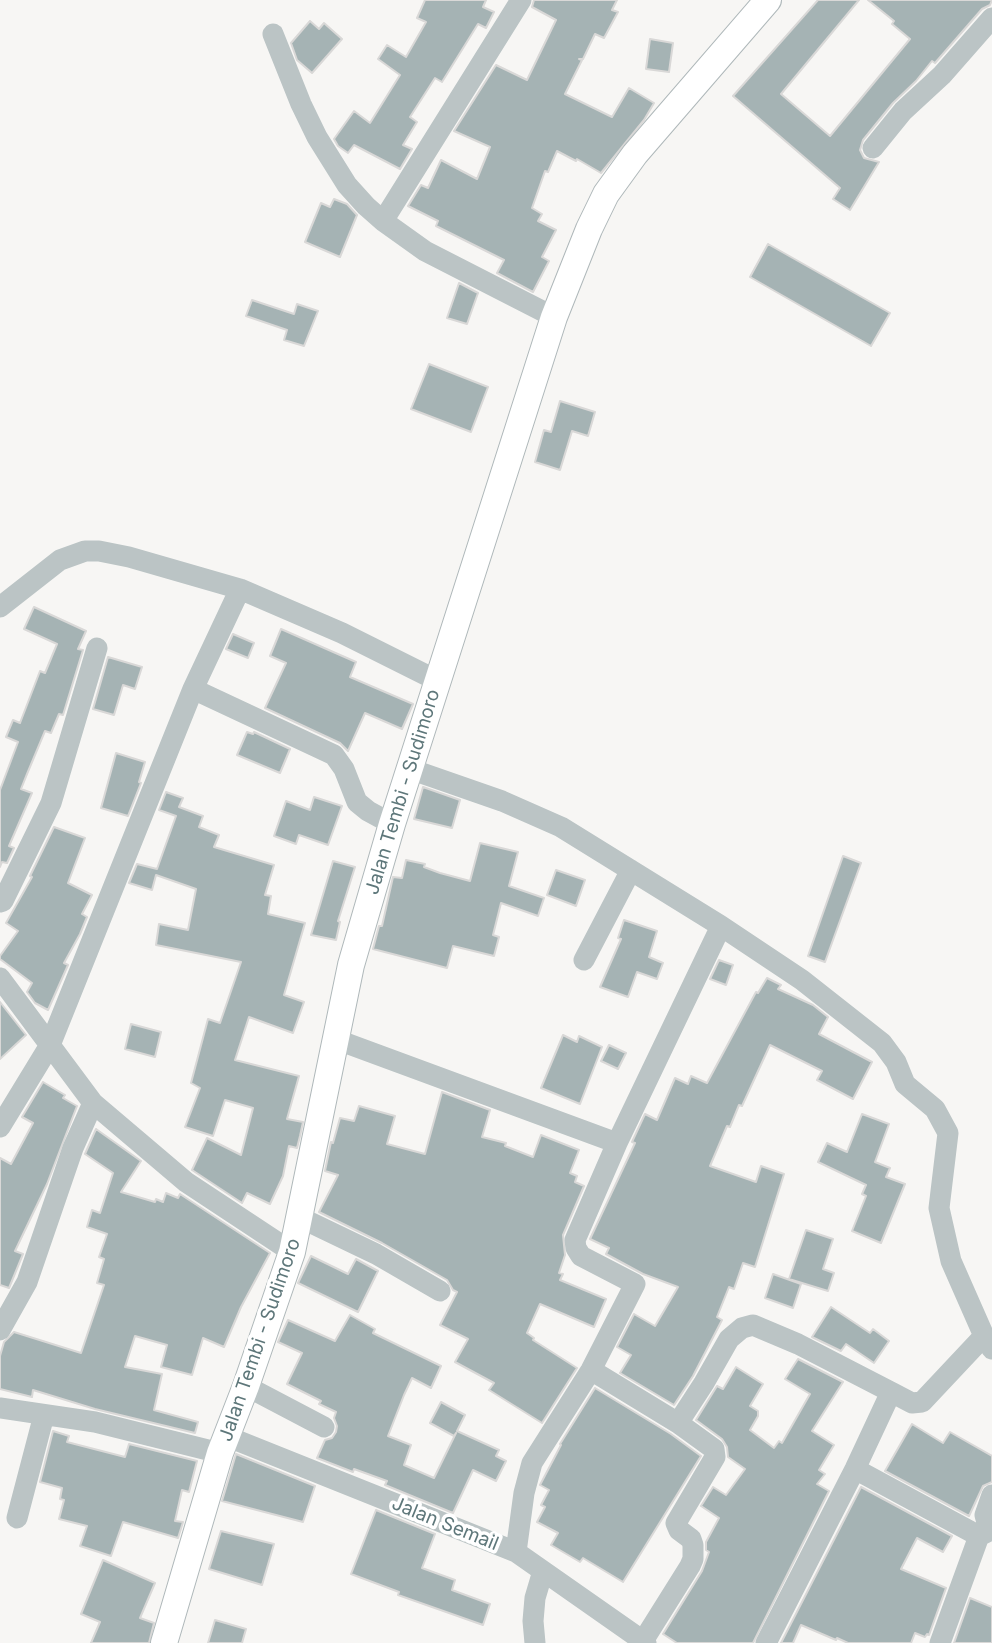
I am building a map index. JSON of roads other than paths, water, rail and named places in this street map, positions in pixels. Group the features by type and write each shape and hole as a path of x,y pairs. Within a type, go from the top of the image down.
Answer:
{"main road":[{"name":"Jalan Tembi - Sudimoro","path":"164,1643 223,1444 292,1252 351,965 392,824 554,317 606,194 635,154 768,0"}],"street":[{"path":"383,221 521,0"},
{"path":"873,148 903,111 942,75 992,18"},
{"path":"274,34 301,104 331,162 347,185 383,221 444,261 554,317"},
{"path":"0,607 60,561 85,551 129,556 240,589 342,633 438,681"},
{"path":"0,1127 50,1045 193,689 240,589"},
{"path":"0,902 3,901 51,803 97,648"},
{"path":"193,689 334,755 344,769 358,802 392,824"},
{"path":"410,769 502,801 561,827 721,926 802,980 882,1043 896,1062 905,1084 935,1109 948,1133 939,1209 951,1261 988,1342 922,1402 912,1403 798,1344 753,1325 741,1328 729,1339 678,1423"},
{"path":"584,960 631,870"},
{"path":"516,1552 524,1493 532,1463 591,1370 635,1284 580,1256 575,1240 617,1143 721,926"},
{"path":"0,978 93,1103 186,1182 292,1252"},
{"path":"335,1039 617,1143"},
{"path":"0,1330 9,1294 35,1259 73,1148 93,1103"},
{"path":"301,1217 376,1254 440,1291"},
{"path":"591,1370 678,1423 714,1449 715,1457 676,1523 679,1530 691,1539 693,1559 645,1642"},
{"path":"246,1386 324,1427"},
{"path":"766,1643 855,1469 891,1392"},
{"name":"Jalan Semail","path":"0,1408 223,1444 516,1552 645,1642"},
{"path":"18,1518 44,1415"},
{"path":"855,1469 987,1532"},
{"path":"941,1643 987,1532 985,1515 992,1495"},
{"path":"535,1643 535,1598 543,1571"}]}
